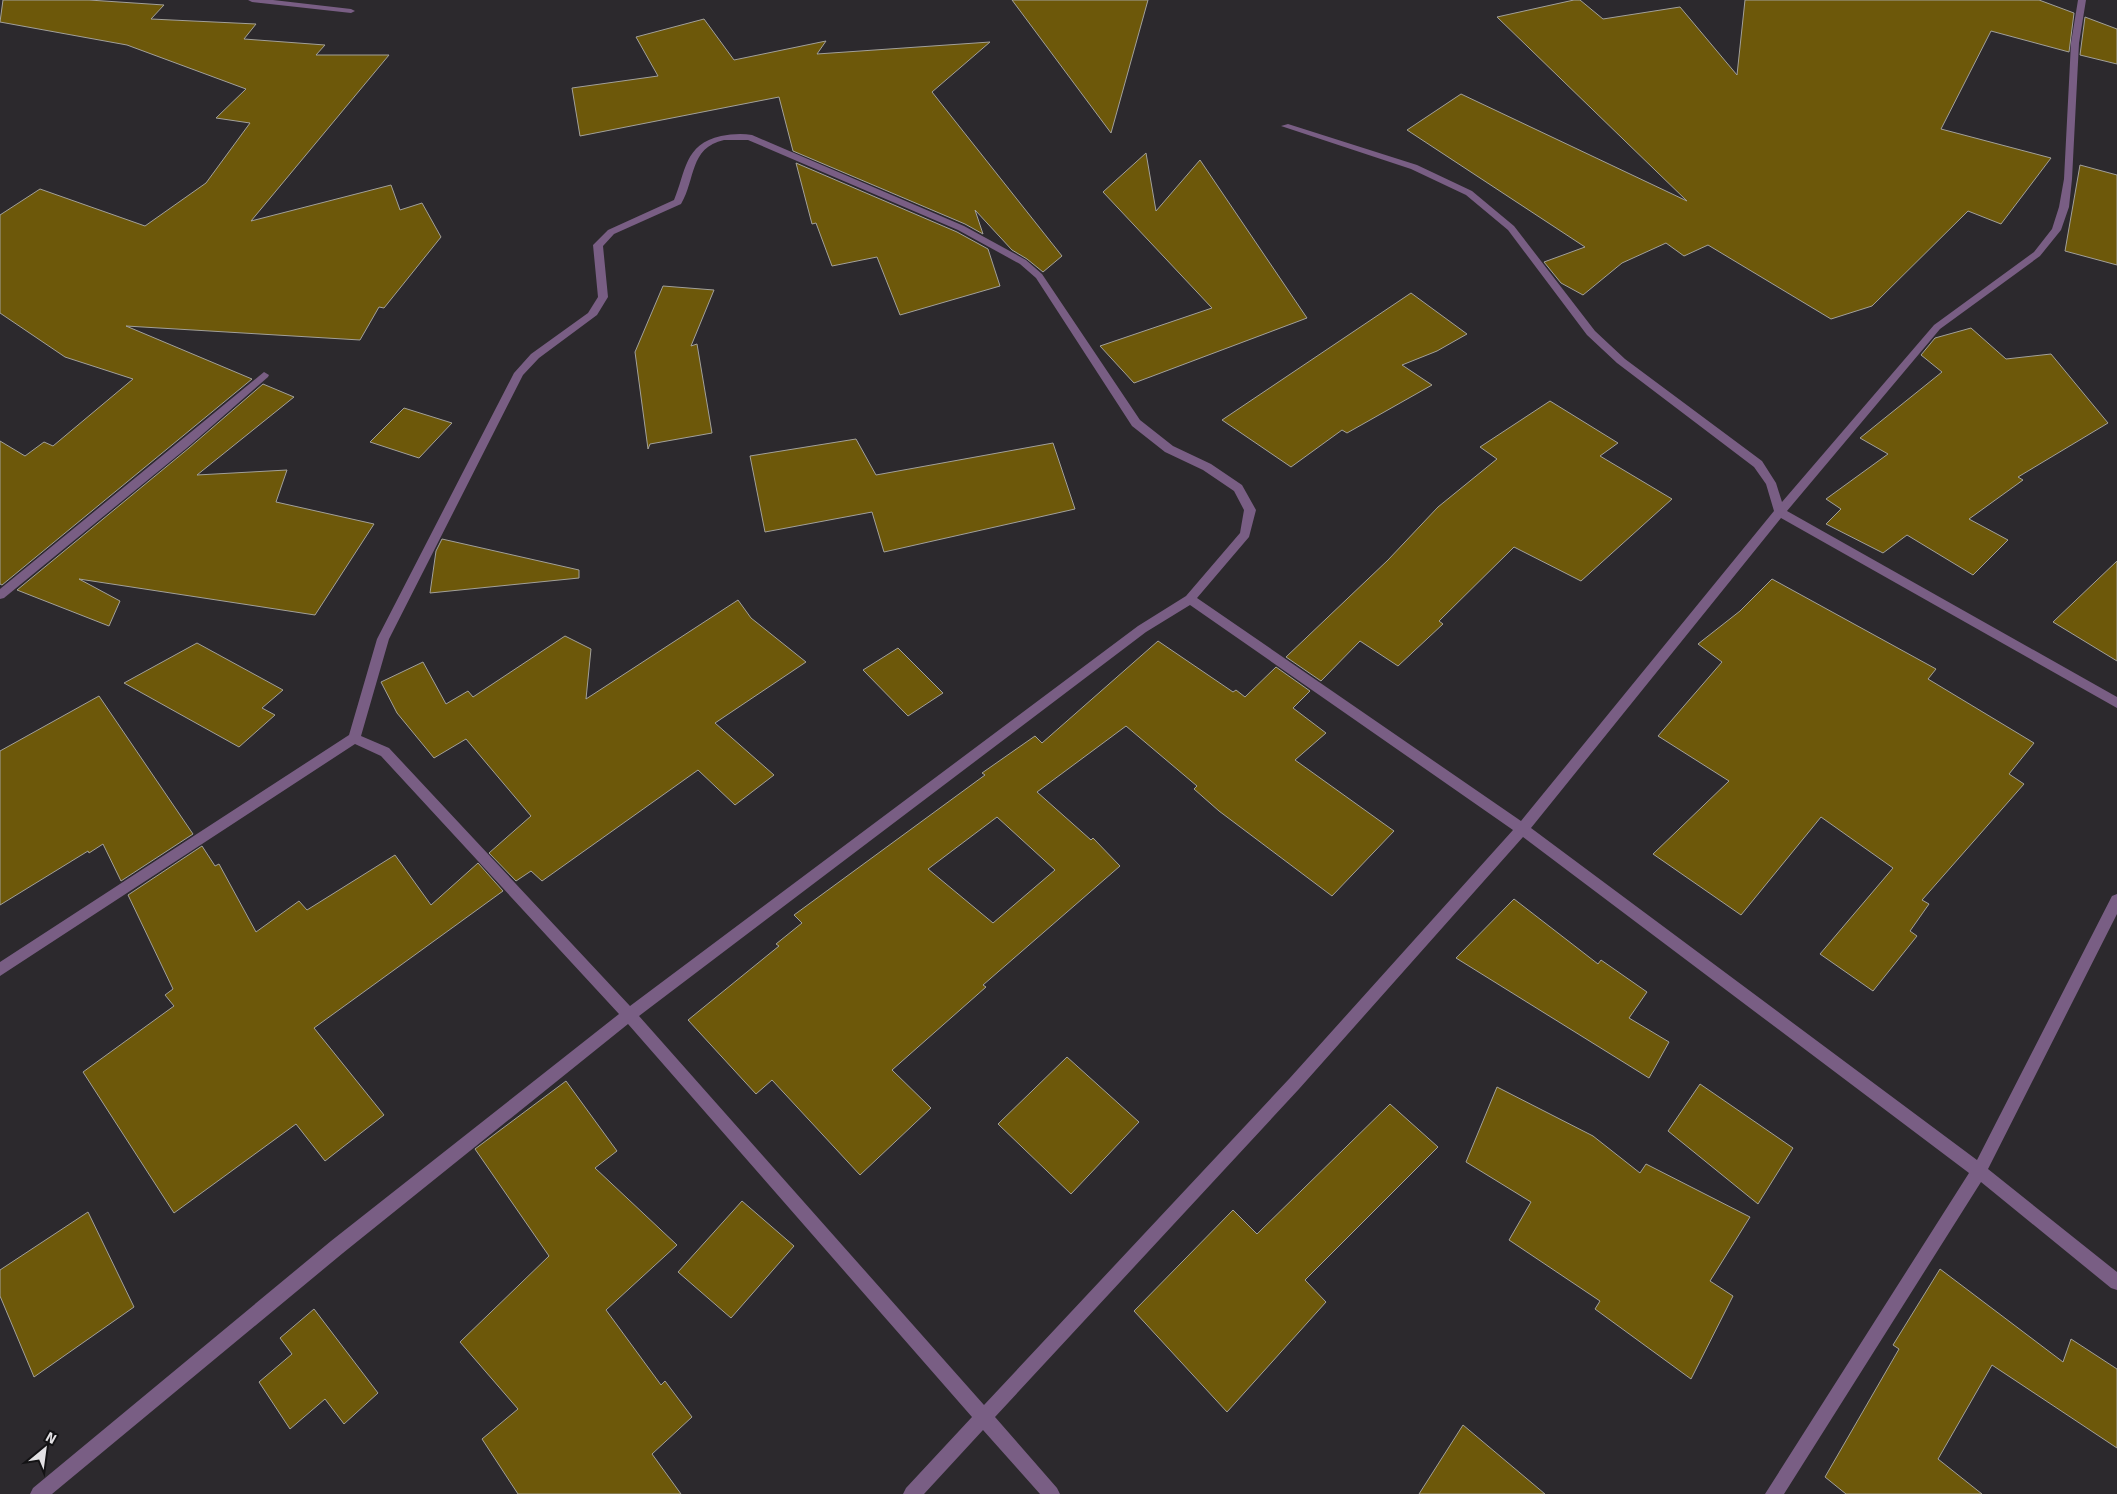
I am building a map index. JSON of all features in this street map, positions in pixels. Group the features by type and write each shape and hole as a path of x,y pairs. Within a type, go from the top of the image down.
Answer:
{"street":[{"path":"252,0 351,11"},
{"path":"912,1494 1294,1084 1522,828 1780,512 1938,326 2037,254 2056,230 2064,207 2068,179 2075,43 2082,0"},
{"path":"1285,126 1414,167 1469,193 1511,228 1591,333 1621,361 1758,464 1771,483 1780,512 2117,703"},
{"path":"0,970 354,738 383,639 519,373 535,356 592,315 603,298 598,245 611,232 678,202 692,158 705,144 726,136 749,137 961,228 1023,262 1039,276 1136,423 1169,449 1207,467 1238,488 1250,510 1244,534 1190,600 1142,629 629,1015 337,1247 39,1494"},
{"path":"0,595 184,444 264,375"},
{"path":"1190,600 1522,828 1979,1171 2117,1282"},
{"path":"354,738 385,752 629,1015 1051,1494"},
{"path":"1774,1494 1979,1171 2117,900"}],"building":[{"path":"3,0 89,0 164,5 151,19 256,24 244,39 325,45 316,55 389,55 251,221 391,185 400,210 422,203 441,237 384,308 379,307 360,340 126,326 252,379 2,585 0,584 0,441 25,456 44,442 53,446 133,379 65,357 0,313 0,215 40,189 145,226 206,183 250,123 216,118 246,89 127,45 0,22"},
{"path":"1012,0 1148,0 1111,133"},
{"path":"1580,0 1603,19 1680,7 1737,75 1745,0 2039,0 2074,13 2069,52 1991,31 1941,129 2051,158 2001,224 1968,211 1872,306 1831,319 1708,245 1684,256 1666,243 1622,263 1583,295 1561,283 1544,262 1585,247 1407,130 1461,94 1687,201 1497,17"},
{"path":"2085,17 2117,29 2117,64 2080,55"},
{"path":"704,19 734,60 826,41 817,54 990,42 932,92 1062,256 1043,272 1012,250 975,210 983,234 965,224 793,151 779,97 580,136 572,88 658,76 636,37"},
{"path":"1146,153 1156,211 1200,160 1307,318 1134,383 1100,346 1212,308 1103,192"},
{"path":"796,163 957,232 988,249 1000,286 900,315 877,257 832,266 816,223 812,224"},
{"path":"2080,165 2117,175 2117,265 2065,251"},
{"path":"663,286 714,290 691,346 697,344 712,433 650,444 648,449 635,352"},
{"path":"1411,293 1467,334 1437,351 1402,365 1432,385 1347,433 1342,430 1291,467 1222,420"},
{"path":"1971,328 2006,359 2051,354 2108,423 2018,477 2023,480 1969,519 2008,540 1973,575 1907,535 1883,553 1826,524 1841,509 1826,499 1888,454 1860,438 1942,372 1921,355 1935,338"},
{"path":"263,384 294,397 197,475 287,470 276,502 374,524 315,615 79,579 120,601 109,626 17,590 189,448"},
{"path":"1550,401 1618,443 1600,456 1672,499 1581,581 1514,547 1439,621 1443,624 1398,666 1360,641 1321,681 1286,657 1388,560 1438,507 1497,459 1480,447"},
{"path":"404,408 452,423 419,458 370,442"},
{"path":"856,439 876,475 1053,443 1075,509 884,552 872,512 765,532 750,456"},
{"path":"442,539 579,570 579,578 430,593 436,551"},
{"path":"2117,561 2117,661 2053,622"},
{"path":"1772,579 1936,669 1928,679 2034,743 2009,774 2024,784 1922,900 1929,904 1910,931 1917,936 1873,991 1820,954 1893,868 1821,817 1741,915 1653,854 1729,781 1658,736 1722,662 1698,644 1740,611"},
{"path":"738,600 751,618 806,662 715,723 774,775 735,805 698,770 542,881 531,871 516,881 489,853 531,816 466,739 434,758 397,713 381,682 423,662 446,704 468,691 473,697 565,636 591,649 586,699"},
{"path":"1158,641 1233,692 1236,690 1245,697 1276,667 1310,691 1293,708 1326,733 1295,760 1394,831 1332,896 1219,811 1194,789 1197,786 1126,726 1037,792 1091,840 1093,838 1120,866 983,985 986,987 892,1070 931,1108 860,1175 772,1080 756,1094 688,1020 779,946 776,944 802,923 794,915 985,775 982,773 1035,736 1042,743","holes":["997,817 1055,870 993,923 928,869"]},
{"path":"197,643 283,690 262,708 275,715 239,747 124,683"},
{"path":"898,648 943,693 908,716 863,670"},
{"path":"99,696 193,834 121,881 103,844 89,853 88,851 0,905 0,751"},
{"path":"202,846 215,866 219,864 256,932 299,901 307,910 395,855 431,905 478,863 503,891 314,1028 384,1115 325,1161 296,1124 174,1213 83,1072 174,1006 165,995 173,989 128,895"},
{"path":"1514,899 1598,964 1601,960 1647,992 1629,1018 1669,1042 1649,1078 1456,958"},
{"path":"1067,1057 1139,1122 1071,1194 998,1124"},
{"path":"566,1081 617,1151 595,1168 677,1245 606,1310 661,1385 665,1381 692,1417 652,1454 681,1494 518,1494 482,1439 518,1409 460,1342 549,1256 475,1149"},
{"path":"1700,1084 1793,1148 1758,1204 1668,1131"},
{"path":"1497,1087 1593,1136 1640,1173 1646,1164 1750,1217 1710,1281 1733,1296 1691,1379 1595,1309 1600,1301 1509,1240 1531,1202 1466,1162"},
{"path":"1390,1104 1438,1147 1305,1280 1326,1302 1227,1412 1134,1311 1233,1210 1257,1234"},
{"path":"742,1201 794,1246 731,1318 678,1272"},
{"path":"88,1212 134,1307 34,1377 0,1296 0,1270"},
{"path":"1940,1269 2063,1362 2071,1339 2117,1369 2117,1448 1992,1365 1938,1459 1982,1494 1846,1494 1825,1477 1899,1349 1893,1345"},
{"path":"314,1309 378,1393 344,1424 325,1399 290,1429 259,1382 292,1354 280,1338"},
{"path":"1463,1425 1545,1494 1419,1494"}]}
